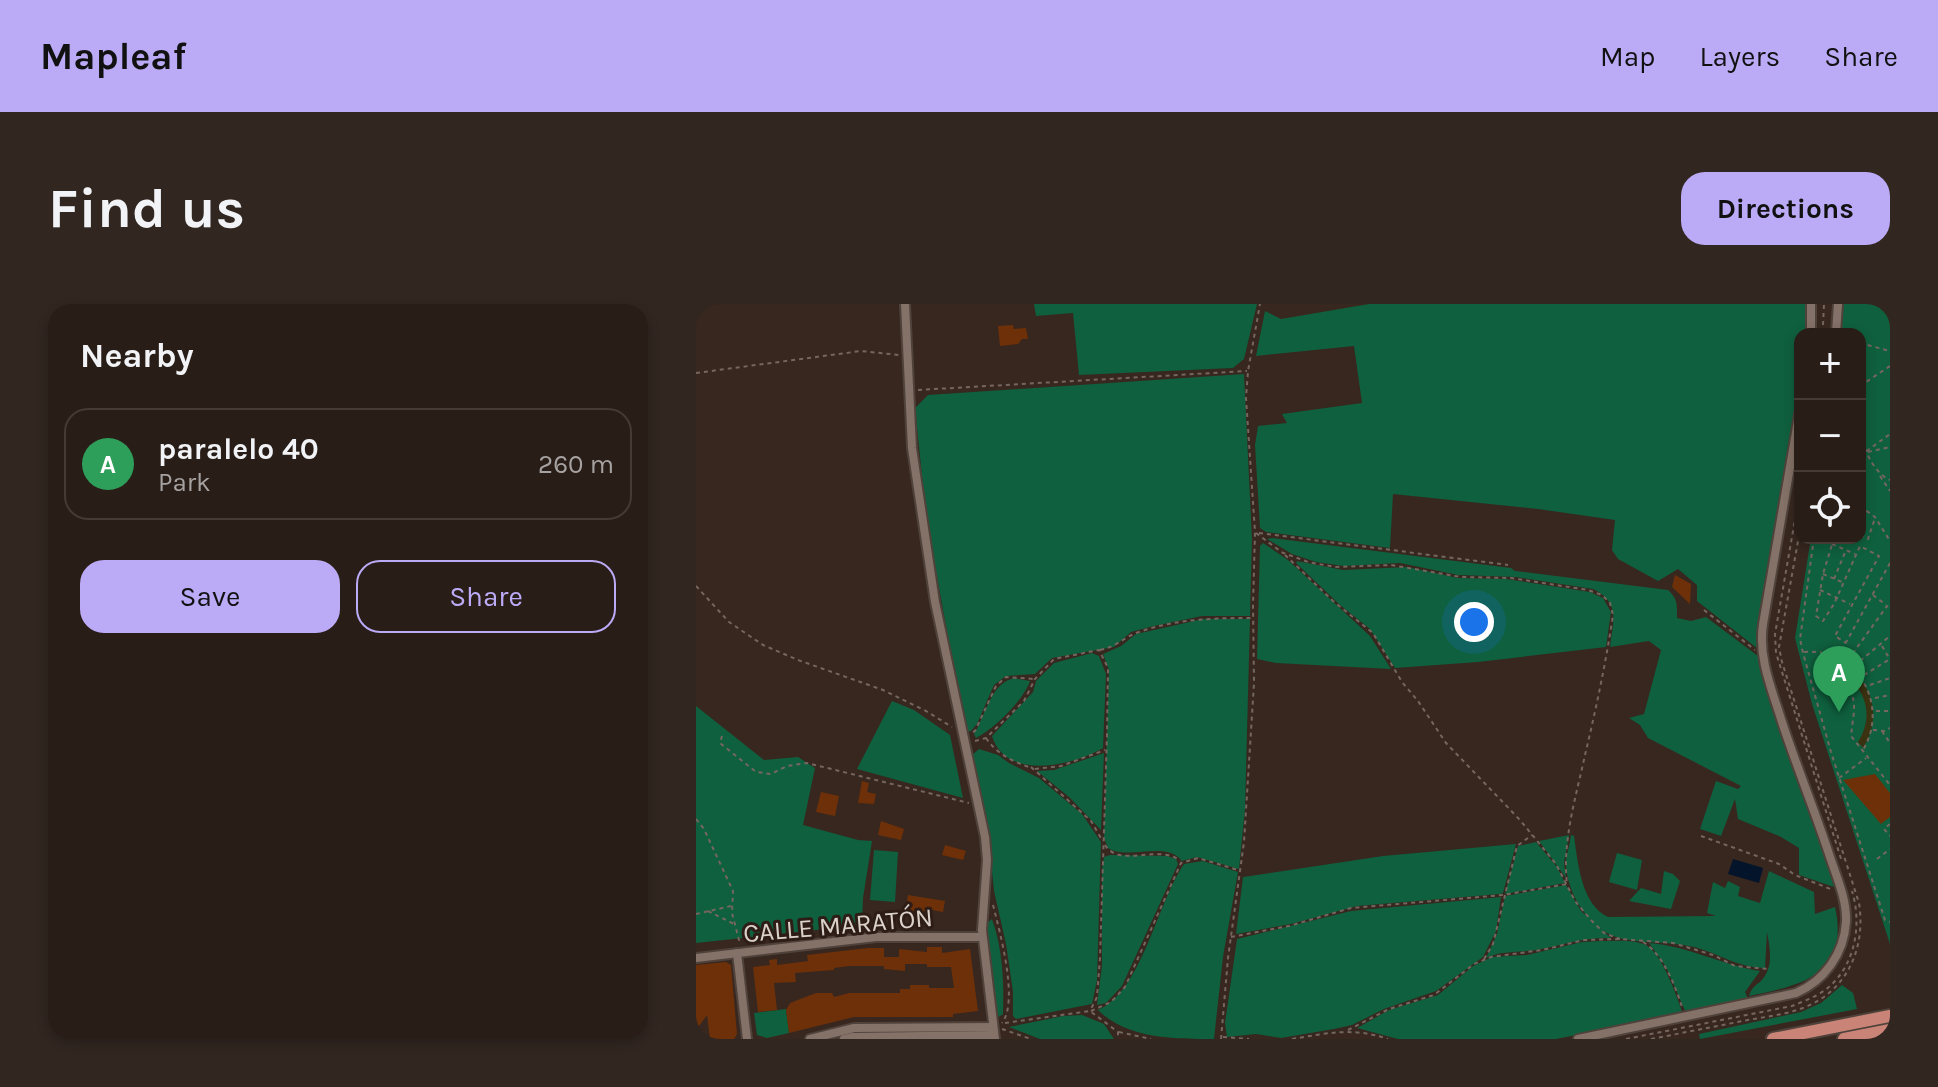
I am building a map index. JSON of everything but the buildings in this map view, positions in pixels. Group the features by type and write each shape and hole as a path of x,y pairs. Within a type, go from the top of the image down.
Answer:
{"main road":[{"path":"1773,1039 1890,1016"},
{"path":"1844,1039 1890,1030"}],"street":[{"path":"905,304 912,448 935,602 987,860 982,937 994,1033"},
{"path":"1811,304 1811,328"},
{"path":"1836,328 1838,304"},
{"path":"1578,1039 1781,998 1810,987 1834,960 1844,933 1842,891 1791,750 1763,655 1763,624 1794,444"},
{"name":"CALLE MARATÓN","path":"696,958 739,949 876,937 982,937"},
{"path":"739,949 747,1039"},
{"path":"810,1039 854,1028 994,1033"},
{"path":"844,1039 994,1033"}],"path":[{"path":"1249,1039 1221,1038 1240,871 1254,683 1255,532 1246,398 1260,304"},
{"path":"1824,304 1826,328"},
{"path":"1866,345 1890,351"},
{"path":"696,373 861,351 908,357"},
{"path":"1866,381 1890,366"},
{"path":"909,391 1248,371"},
{"path":"1867,452 1890,434"},
{"path":"1867,452 1890,447"},
{"path":"1867,452 1890,491"},
{"path":"1880,475 1890,480"},
{"path":"1866,510 1875,517 1890,541"},
{"path":"1856,555 1832,544 1816,616 1823,621 1837,597 1843,583 1856,555 1860,546 1868,539 1875,517"},
{"path":"1626,1039 1792,1006 1815,996 1835,981 1847,963 1856,936 1857,915 1853,896 1776,653 1775,634 1794,525"},
{"path":"1255,532 1373,633 1402,682 1446,743 1556,864 1575,901 1591,920 1604,933 1620,939"},
{"path":"1255,532 1508,565"},
{"path":"1651,1039 1793,1012 1820,1000 1843,980 1862,936 1859,903 1779,647 1797,544"},
{"path":"1813,544 1800,639 1839,778 1885,920 1890,922"},
{"path":"1846,643 1835,636 1879,556 1860,546"},
{"path":"1834,579 1846,550"},
{"path":"1281,552 1308,562 1335,567 1391,565 1461,577 1511,578 1597,592 1610,603 1613,615 1610,636 1571,816 1565,862 1567,884"},
{"path":"1890,563 1829,673 1840,680 1855,705 1851,736 1890,785"},
{"path":"1823,574 1843,583"},
{"path":"696,586 729,622 763,645 883,690 962,737 986,738 1024,701 1035,679 1054,659 1115,647 1136,632 1170,623 1203,618 1253,618"},
{"path":"1820,590 1851,605"},
{"path":"1847,661 1889,607 1873,595"},
{"path":"1704,610 1763,655"},
{"path":"1853,667 1890,636"},
{"path":"1862,676 1890,659 1881,644"},
{"path":"1090,1011 1097,997 1100,958 1107,750 1108,668 1099,650"},
{"path":"1803,653 1822,652 1847,661 1869,686 1874,699 1873,730 1862,751"},
{"path":"962,737 975,731 996,686 1006,677 1035,679"},
{"path":"1869,686 1890,678"},
{"path":"1874,699 1890,695"},
{"path":"1875,711 1890,711"},
{"path":"1873,730 1890,728"},
{"path":"1882,731 1890,743"},
{"path":"722,736 720,743 756,772 771,774 787,766 807,763 978,805"},
{"path":"986,738 993,748 1015,763 1038,770 1061,766 1107,750"},
{"path":"1839,778 1867,757"},
{"path":"1031,767 1091,821 1108,851 1117,855 1169,854 1181,863"},
{"path":"696,819 704,829 733,891 739,949"},
{"path":"1890,824 1884,829 1890,836"},
{"path":"1483,960 1493,944 1517,846 1532,835"},
{"path":"1701,836 1842,891"},
{"path":"1877,859 1890,849"},
{"path":"1004,1023 1090,1011 1111,1002 1125,987 1181,863 1198,858 1240,871"},
{"path":"1231,937 1289,926 1351,908 1503,895 1567,884"},
{"path":"992,901 1007,976 1007,1014 1004,1023 994,1033"},
{"path":"696,914 733,906"},
{"path":"707,911 735,925"},
{"path":"1348,1030 1389,1009 1434,995 1483,960 1584,940 1673,943 1713,955 1735,966 1768,969"},
{"path":"1642,941 1652,947 1663,964 1686,1017"},
{"path":"1090,1011 1118,1032 1151,1039"},
{"path":"1292,1039 1348,1030 1388,1039"},
{"path":"1694,1031 1696,1039"},
{"path":"1118,1032 1118,1039"},
{"path":"994,1033 1031,1039"}],"green space":[{"path":"1034,304 1257,304 1244,359 1233,368 1079,375 1073,313 1036,316"},
{"path":"1369,304 1808,304 1808,328 1794,328 1794,429 1758,649 1697,601 1697,585 1678,569 1658,581 1618,559 1612,550 1615,520 1393,494 1390,548 1266,532 1260,528 1255,445 1258,426 1287,423 1282,414 1362,403 1354,346 1256,356 1265,311 1281,319"},
{"path":"1844,304 1890,304 1890,944 1812,704 1795,638 1810,544 1866,544 1866,328 1841,328"},
{"path":"1244,374 1252,539 1250,616 1202,616 1154,626 1131,632 1114,647 1052,658 1035,674 1006,676 994,685 977,724 971,731 965,732 926,515 915,408 928,395"},
{"path":"1267,539 1668,590 1676,602 1677,618 1691,621 1706,617 1758,656 1778,727 1819,833 1834,887 1799,875 1799,848 1738,819 1735,799 1721,836 1700,829 1716,781 1738,789 1741,786 1648,738 1640,725 1629,718 1644,714 1661,650 1649,641 1610,647 1613,614 1602,594 1593,589 1516,577 1458,575 1400,563 1344,566 1316,562 1292,554"},
{"path":"1263,543 1288,560 1370,636 1391,669 1276,663 1257,659 1260,546"},
{"path":"1297,561 1343,570 1407,567 1458,578 1506,579 1590,592 1603,598 1611,612 1606,647 1395,668 1370,629 1340,605"},
{"path":"1203,619 1250,619 1245,809 1239,869 1197,857 1182,861 1166,852 1116,851 1108,848 1104,838 1109,670 1103,654 1121,646 1136,634"},
{"path":"1092,653 1099,656 1106,674 1103,748 1075,760 1041,766 1011,759 999,750 992,736 1033,692 1036,681 1054,663"},
{"path":"1014,678 1030,681 1007,714 976,738 974,734 994,693"},
{"path":"892,701 914,710 950,735 963,798 857,769"},
{"path":"696,706 764,760 798,757 815,768 803,825 872,841 862,925 696,943"},
{"path":"979,749 998,755 1039,778 1082,814 1101,842 1097,980 1092,1004 1016,1019 1013,1016 1006,944 971,756"},
{"path":"1104,753 1101,830 1069,797 1037,771 1054,770"},
{"path":"1569,835 1564,863 1566,878 1539,841"},
{"path":"1571,835 1574,836 1586,893 1599,911 1608,917 1716,916 1707,913 1713,882 1725,888 1728,881 1740,887 1738,896 1760,903 1769,871 1814,892 1815,914 1835,907 1838,930 1835,948 1818,973 1787,987 1749,996 1768,970 1767,932 1765,968 1737,963 1694,947 1628,940 1608,933 1588,918 1574,896 1566,860"},
{"path":"1536,842 1557,867 1565,883 1505,894 1518,846"},
{"path":"1516,844 1503,893 1500,894 1357,906 1291,924 1236,934 1243,877 1383,856"},
{"path":"874,850 898,852 895,902 870,900"},
{"path":"1617,853 1642,860 1637,890 1609,882"},
{"path":"1167,856 1176,859 1178,864 1122,986 1106,1003 1097,1005 1102,965 1102,870 1104,857"},
{"path":"1203,861 1238,872 1223,957 1214,1039 1152,1035 1123,1027 1098,1010 1113,1000 1126,985 1184,864"},
{"path":"1664,871 1680,881 1671,909 1629,901 1641,888 1661,894"},
{"path":"1566,885 1581,911 1611,938 1583,940 1486,958 1497,934 1505,896"},
{"path":"1501,897 1496,931 1483,957 1436,991 1384,1009 1352,1025 1334,1029 1281,1038 1256,1034 1227,1037 1225,1023 1237,939 1351,911"},
{"path":"992,919 1002,966 1003,1014 999,1017 995,1008 986,924"},
{"path":"1624,941 1646,945 1658,957 1683,1014 1556,1039 1398,1039 1357,1028 1389,1010 1438,995 1473,966 1492,957 1527,955 1582,942"},
{"path":"1649,943 1760,971 1745,992 1749,1001 1686,1013 1666,967"},
{"path":"1842,985 1853,993 1857,1009 1700,1039 1699,1034 1801,1012 1821,1003"},
{"path":"786,1009 789,1033 767,1038 757,1035 754,1013"},
{"path":"1082,1015 1104,1024 1114,1039 1040,1039 1009,1027 1063,1016"}],"sand":[{"path":"1840,660 1860,677 1871,699 1873,723 1863,748 1858,742 1866,720 1864,700 1854,682 1837,666"}],"water":[{"path":"1733,859 1763,868 1759,883 1728,874"}],"place":[{"name":"paralelo 40","path":"1839,712"}]}
